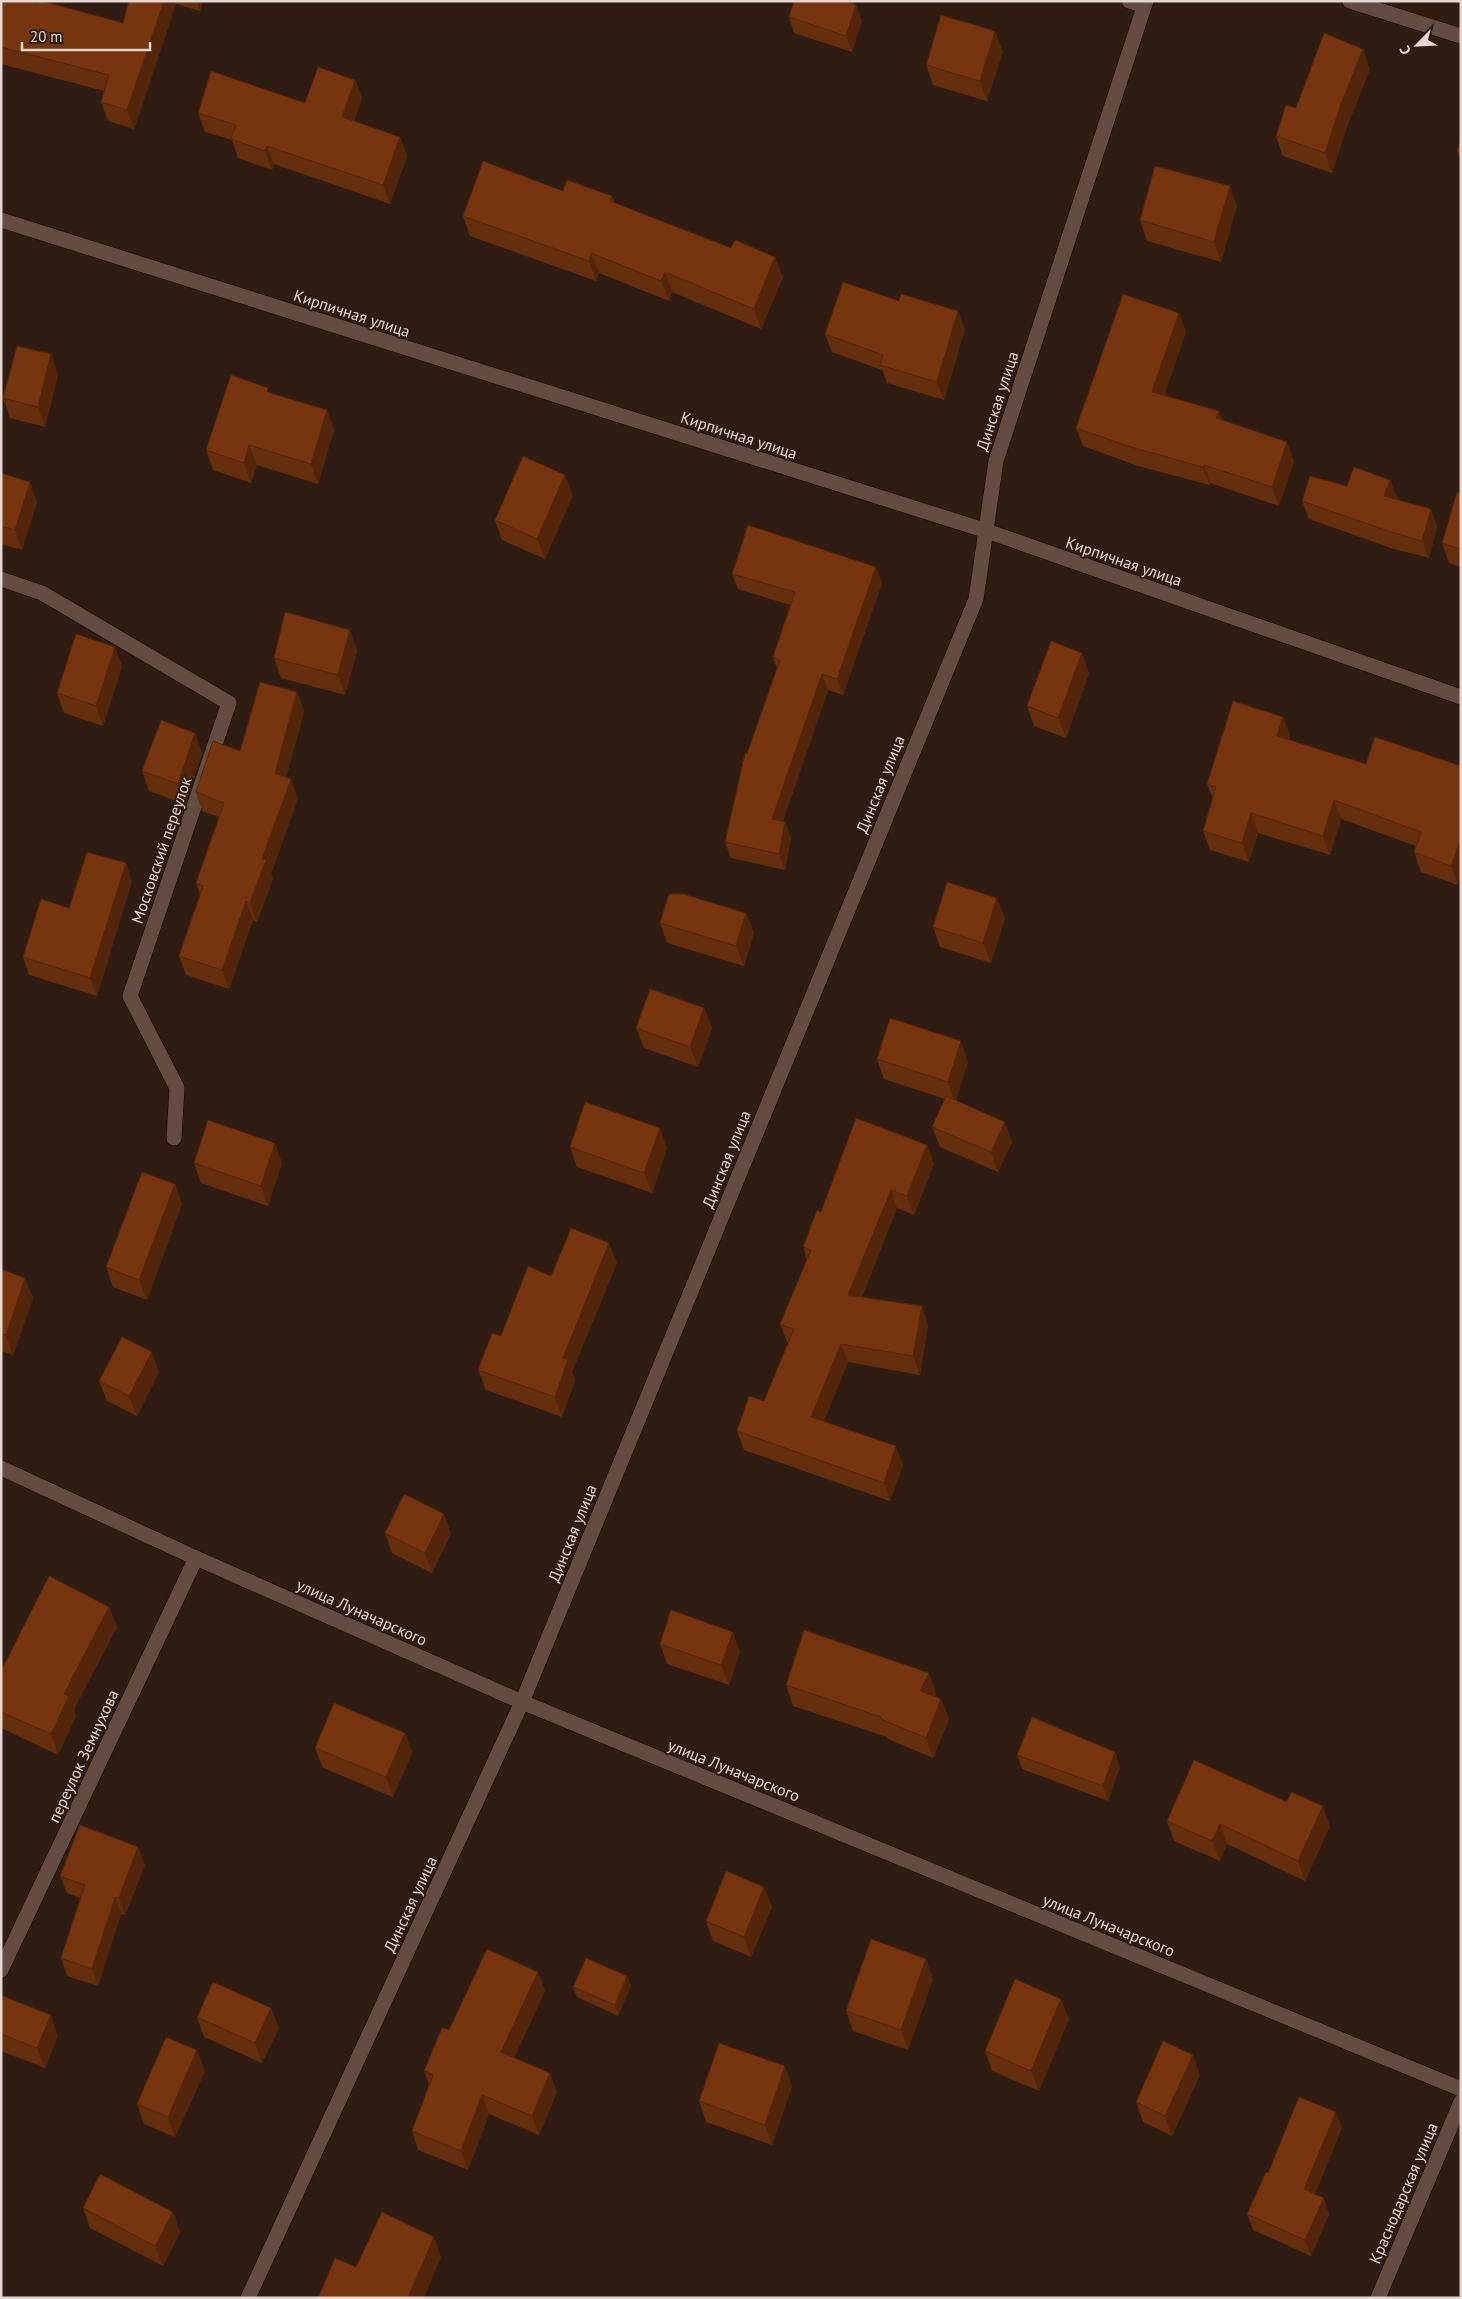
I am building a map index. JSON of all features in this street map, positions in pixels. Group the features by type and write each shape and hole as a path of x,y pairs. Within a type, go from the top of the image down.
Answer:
{"street":[{"path":"1128,1 1145,4"},
{"path":"1350,1 1461,36"},
{"name":"Динская улица","path":"248,2298 522,1702 976,599 984,530 996,461 1145,4"},
{"name":"Кирпичная улица","path":"1,220 984,530 1461,697"},
{"name":"Московский переулок","path":"1,579 42,593 228,703 130,996 177,1088 174,1138"},
{"name":"улица Луначарского","path":"1,1468 196,1558 522,1702 1461,2089"},
{"name":"переулок Земнухова","path":"1,1970 196,1558"},
{"name":"Краснодарская улица","path":"1378,2298 1461,2102"}],"building":[{"path":"1,1 29,1 36,3 36,1 42,1 123,23 129,1 164,1 127,110 101,102 109,75 1,47"},
{"path":"794,1 844,1 856,5 846,36 789,17"},
{"path":"941,15 995,31 980,81 926,65"},
{"path":"1324,33 1363,49 1341,104 1325,153 1276,136 1286,105 1296,108"},
{"path":"318,67 355,80 342,117 400,137 383,185 267,146 265,151 231,139 236,125 198,113 211,71 305,103"},
{"path":"1461,139 1461,153 1457,151"},
{"path":"483,161 563,191 567,180 612,196 610,201 731,248 735,240 775,257 754,309 665,272 661,281 591,253 589,261 463,216"},
{"path":"1155,166 1230,186 1214,242 1140,220"},
{"path":"843,282 899,301 901,294 958,311 937,382 880,365 883,355 825,334"},
{"path":"1123,294 1179,313 1152,392 1219,411 1216,418 1287,442 1272,487 1204,465 1203,467 1131,447 1076,428"},
{"path":"17,346 51,354 38,407 3,398"},
{"path":"231,375 268,388 267,392 327,410 311,464 249,445 244,463 206,450"},
{"path":"523,456 565,475 537,539 495,520"},
{"path":"1354,467 1390,480 1384,496 1431,509 1422,541 1302,501 1310,476 1347,486"},
{"path":"1,473 30,482 15,530 1,526"},
{"path":"1457,492 1461,494 1461,549 1442,543"},
{"path":"748,525 876,567 837,679 822,674 772,819 785,822 779,854 725,842 745,753 747,754 780,660 773,657 795,592 732,574"},
{"path":"285,612 350,630 338,675 274,658"},
{"path":"76,634 115,647 96,706 57,693"},
{"path":"1051,641 1082,653 1058,718 1027,706"},
{"path":"260,682 297,692 275,773 291,779 262,859 266,860 250,903 246,901 222,970 179,956 203,886 196,883 224,803 196,792 213,741 240,751"},
{"path":"1233,701 1283,717 1277,736 1366,764 1375,737 1461,766 1461,839 1451,866 1414,852 1421,832 1334,800 1323,836 1251,813 1242,843 1203,831 1216,787 1207,784"},
{"path":"161,720 195,733 178,784 142,771"},
{"path":"87,852 126,863 90,978 23,957 41,899 69,908"},
{"path":"947,882 997,898 983,943 933,927"},
{"path":"669,894 683,894 746,913 736,946 660,923"},
{"path":"650,989 704,1008 690,1047 636,1028"},
{"path":"890,1018 961,1041 948,1082 877,1059"},
{"path":"946,1096 1005,1122 991,1152 932,1127"},
{"path":"585,1102 660,1128 644,1173 570,1147"},
{"path":"856,1118 927,1145 907,1196 891,1190 848,1295 922,1306 913,1356 841,1344 811,1417 896,1446 884,1483 737,1431 749,1396 764,1401 794,1329 780,1324 811,1250 803,1247 817,1210 821,1212"},
{"path":"208,1120 275,1143 261,1186 194,1163"},
{"path":"142,1172 175,1184 139,1280 106,1267"},
{"path":"571,1228 609,1243 563,1358 568,1360 555,1397 478,1370 492,1333 501,1336 528,1266 551,1276"},
{"path":"1,1269 25,1278 6,1335 1,1334"},
{"path":"122,1337 152,1352 129,1396 99,1381"},
{"path":"404,1494 444,1514 425,1553 385,1533"},
{"path":"49,1576 109,1607 64,1694 69,1696 51,1734 1,1712 1,1671"},
{"path":"671,1610 733,1632 721,1665 660,1644"},
{"path":"804,1630 929,1673 920,1691 941,1699 926,1738 881,1719 881,1717 786,1685"},
{"path":"334,1703 405,1733 386,1777 315,1748"},
{"path":"1032,1717 1115,1752 1103,1786 1017,1755"},
{"path":"1194,1760 1287,1802 1291,1792 1323,1806 1298,1861 1220,1824 1212,1841 1167,1821"},
{"path":"80,1825 138,1847 119,1898 115,1897 92,1969 61,1958 85,1885 60,1876"},
{"path":"726,1871 764,1887 744,1937 706,1921"},
{"path":"871,1939 926,1959 901,2030 846,2011"},
{"path":"487,1949 538,1972 501,2052 550,2073 532,2116 482,2095 461,2151 412,2131 433,2075 424,2071 442,2028 449,2030"},
{"path":"586,1958 627,1976 615,2005 573,1987"},
{"path":"1015,1979 1061,1999 1031,2071 985,2051"},
{"path":"213,1982 271,2008 255,2043 197,2017"},
{"path":"3,1996 51,2015 37,2048 1,2034 1,2001"},
{"path":"166,2037 197,2050 168,2117 137,2104"},
{"path":"1163,2041 1193,2055 1165,2116 1136,2102"},
{"path":"719,2043 785,2066 765,2125 699,2101"},
{"path":"1299,2097 1336,2112 1304,2189 1324,2198 1305,2240 1247,2214 1266,2172 1268,2173"},
{"path":"100,2174 173,2212 155,2246 83,2208"},
{"path":"382,2212 434,2237 408,2298 318,2298 335,2258 356,2267"}]}
